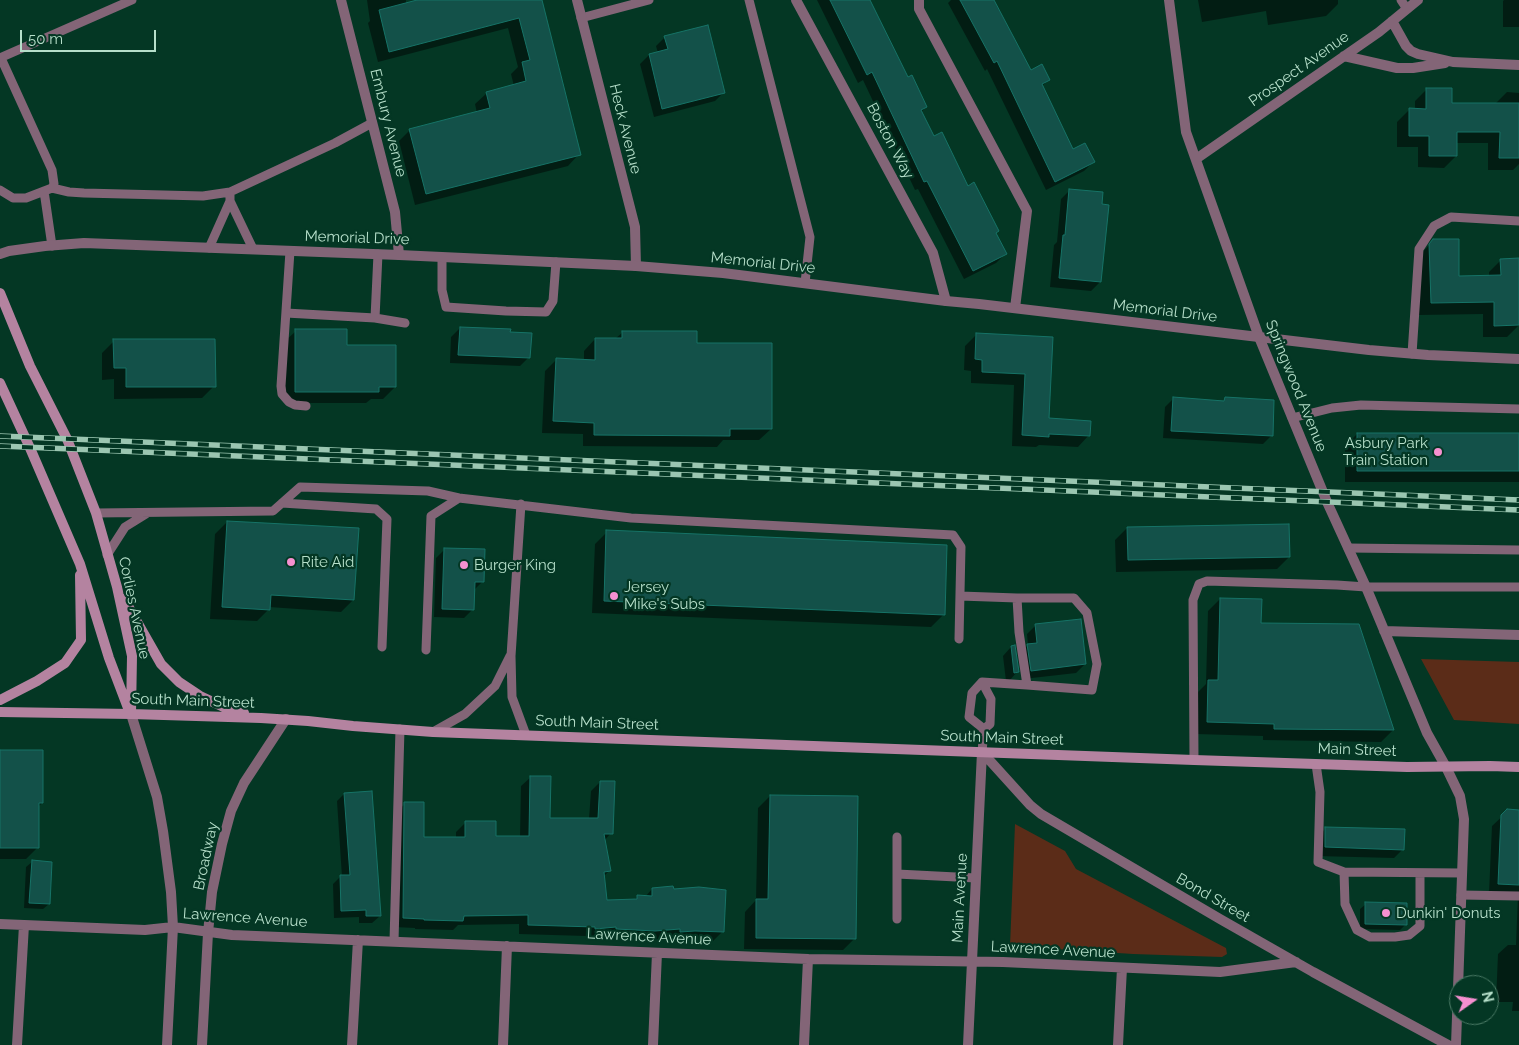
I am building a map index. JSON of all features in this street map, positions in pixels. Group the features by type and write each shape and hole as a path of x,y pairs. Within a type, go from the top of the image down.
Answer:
{"main road":[{"name":"Corlies Avenue","path":"0,293 30,366 67,439 96,513 117,587 132,656 130,714"},
{"path":"0,383 80,564 109,658 130,714"},
{"path":"0,700 37,681 65,663 81,640 80,564"},
{"path":"117,587 161,664 179,682 200,696 230,710 261,718"},
{"name":"South Main Street","path":"0,712 261,718 433,732 1194,760"},
{"name":"Main Street","path":"1194,760 1519,767"}],"street":[{"name":"Embury Avenue","path":"341,0 395,212 399,255"},
{"name":"Heck Avenue","path":"577,0 635,227 636,266"},
{"name":"Boston Way","path":"796,0 933,253 946,301"},
{"name":"Springwood Avenue","path":"1168,0 1186,132 1259,337 1428,733 1460,796 1463,812 1456,1045"},
{"name":"Prospect Avenue","path":"1196,159 1392,21 1404,4 1418,0"},
{"path":"918,3 1027,210 1014,308"},
{"path":"1392,21 1406,46 1418,54 1454,62 1519,65"},
{"path":"1344,56 1397,68 1412,68 1454,62"},
{"name":"Memorial Drive","path":"0,254 10,251 84,243 636,266 723,273 946,301 1412,354 1519,359"},
{"path":"1384,631 1519,635"},
{"name":"Broadway","path":"130,714 157,797 172,892 173,927 166,1045"},
{"name":"Broadway","path":"202,1045 212,892 222,844 231,811 244,783 286,720"},
{"name":"Main Avenue","path":"968,1045 982,752"},
{"name":"Bond Street","path":"982,752 1030,805 1041,814 1220,919 1448,1045"},
{"name":"Lawrence Avenue","path":"0,924 145,930 173,927 232,935 808,959 972,962 1220,972 1296,962"},
{"path":"18,1045 24,925"},
{"path":"352,1045 358,940"},
{"path":"503,1045 507,946"},
{"path":"653,1045 657,953"},
{"path":"804,1045 808,959"},
{"path":"1118,1045 1122,968"}],"lane":[{"path":"0,190 13,198 26,198 48,189 54,184 52,170 1,58 132,0"},
{"path":"581,18 649,0"},
{"path":"749,0 810,237 805,283"},
{"path":"48,189 69,192 230,197 372,123"},
{"path":"48,189 52,246"},
{"path":"209,248 230,197"},
{"path":"230,197 253,249"},
{"path":"1412,354 1419,250 1434,226 1451,217 1519,222"},
{"path":"290,251 281,386 282,394 289,402 295,405 306,406"},
{"path":"374,318 378,254"},
{"path":"442,257 442,290 446,307 506,311 546,312 554,301 556,262"},
{"path":"286,313 374,318 405,323"},
{"path":"1292,418 1332,408 1361,405 1519,409"},
{"path":"96,513 146,514 273,511 300,487 428,491 459,498 631,518 953,535 961,547 959,639"},
{"path":"426,650 432,516 459,498"},
{"path":"282,503 376,509 388,519 382,647"},
{"path":"521,504 510,656 512,697 526,735"},
{"path":"107,555 125,527 146,514"},
{"path":"1348,548 1519,550"},
{"path":"1194,760 1193,600 1199,584 1207,581 1337,585 1366,588 1519,587"},
{"path":"960,596 1074,598 1087,613 1097,664 1092,690 982,682"},
{"path":"1017,598 1019,632 1027,685"},
{"path":"433,732 465,714 495,686 510,656"},
{"path":"982,682 972,693 969,717 987,726"},
{"path":"982,682 991,699 982,752"},
{"path":"394,941 400,729"},
{"path":"1316,764 1320,792 1318,862 1344,872 1462,873"},
{"path":"897,837 897,919"},
{"path":"1344,872 1345,904 1357,930 1370,937 1395,938 1409,935 1420,926 1420,873"},
{"path":"897,874 976,878"},
{"path":"1461,895 1519,896"}],"shaded area":[{"path":"1421,659 1519,662 1519,724 1454,720"},
{"path":"1015,824 1065,851 1076,869 1226,948 1227,954 1222,957 1133,954 1010,946"}],"building":[{"path":"417,0 542,0 581,155 426,194 409,129 490,108 486,92 526,81 522,62 530,60 519,18 389,52 379,10"},
{"path":"830,0 870,0 908,77 912,75 927,107 921,110 934,136 942,132 968,186 974,182 999,231 996,233 1007,254 973,271 927,181 924,182 872,72 867,75"},
{"path":"960,0 994,0 1031,70 1042,64 1050,80 1042,84 1073,149 1085,143 1095,162 1055,182 997,61 994,63"},
{"path":"708,25 725,93 662,109 649,54 668,49 664,36"},
{"path":"1426,88 1452,88 1452,103 1519,103 1519,158 1499,158 1500,132 1457,132 1457,156 1429,156 1429,136 1409,136 1409,108 1426,109"},
{"path":"1069,189 1103,192 1102,204 1109,205 1101,282 1059,278"},
{"path":"1433,239 1459,239 1459,276 1501,275 1500,259 1519,258 1519,325 1494,326 1494,302 1431,303 1429,244"},
{"path":"460,327 511,329 510,332 532,333 530,358 458,355"},
{"path":"295,329 347,329 347,345 396,345 396,387 379,387 379,392 295,392"},
{"path":"622,331 697,331 697,343 772,343 772,429 730,429 730,436 594,435 594,423 553,421 556,358 595,360 595,338 622,338"},
{"path":"976,333 1053,337 1049,418 1091,421 1090,436 1049,434 1049,437 1022,435 1025,374 982,372 982,360 975,359"},
{"path":"113,339 215,339 216,387 126,387 126,368 114,368"},
{"path":"1173,397 1224,401 1225,397 1274,400 1273,436 1171,431"},
{"name":"Asbury Park Train Station","path":"1357,433 1519,433 1519,471 1357,471"},
{"name":"Rite Aid","path":"227,521 359,528 354,600 271,595 270,610 222,607"},
{"path":"1289,524 1290,557 1128,560 1127,527"},
{"path":"606,530 947,545 945,615 604,601"},
{"name":"Burger King","path":"444,548 485,549 484,582 475,582 474,610 442,609"},
{"path":"1220,598 1262,599 1261,623 1359,624 1394,730 1274,729 1274,724 1207,722 1208,680 1218,680"},
{"path":"1081,619 1086,664 1031,671 1027,644 1037,643 1035,624"},
{"path":"1015,645 1019,672 1014,673 1011,646"},
{"path":"0,750 43,750 43,803 39,803 39,848 0,848"},
{"path":"530,776 551,776 550,818 598,818 600,781 615,781 613,834 604,834 611,871 604,872 607,900 637,899 637,895 652,896 652,888 673,886 674,889 699,887 726,890 724,932 680,932 680,929 655,931 616,929 616,927 595,929 595,927 528,925 528,915 464,916 463,921 403,918 404,802 424,802 424,837 465,837 465,821 496,821 496,836 529,836"},
{"path":"372,791 381,916 366,916 366,910 341,911 340,875 350,875 344,793"},
{"path":"770,795 858,796 856,939 756,938 756,899 768,899"},
{"path":"1507,809 1519,810 1519,885 1498,884 1501,815"},
{"path":"1325,827 1405,829 1404,850 1325,847"},
{"path":"32,860 52,862 50,904 29,903"},
{"name":"Dunkin' Donuts","path":"1365,902 1407,903 1407,925 1365,924"}],"railway":[{"path":"0,436 1519,500"},
{"path":"0,446 1519,510"}],"place":[{"name":"Asbury Park Train Station","path":"1438,452"},
{"name":"Rite Aid","path":"291,562"},
{"name":"Burger King","path":"464,565"},
{"name":"Jersey Mike's Subs","path":"614,596"},
{"name":"Dunkin' Donuts","path":"1386,913"}]}
